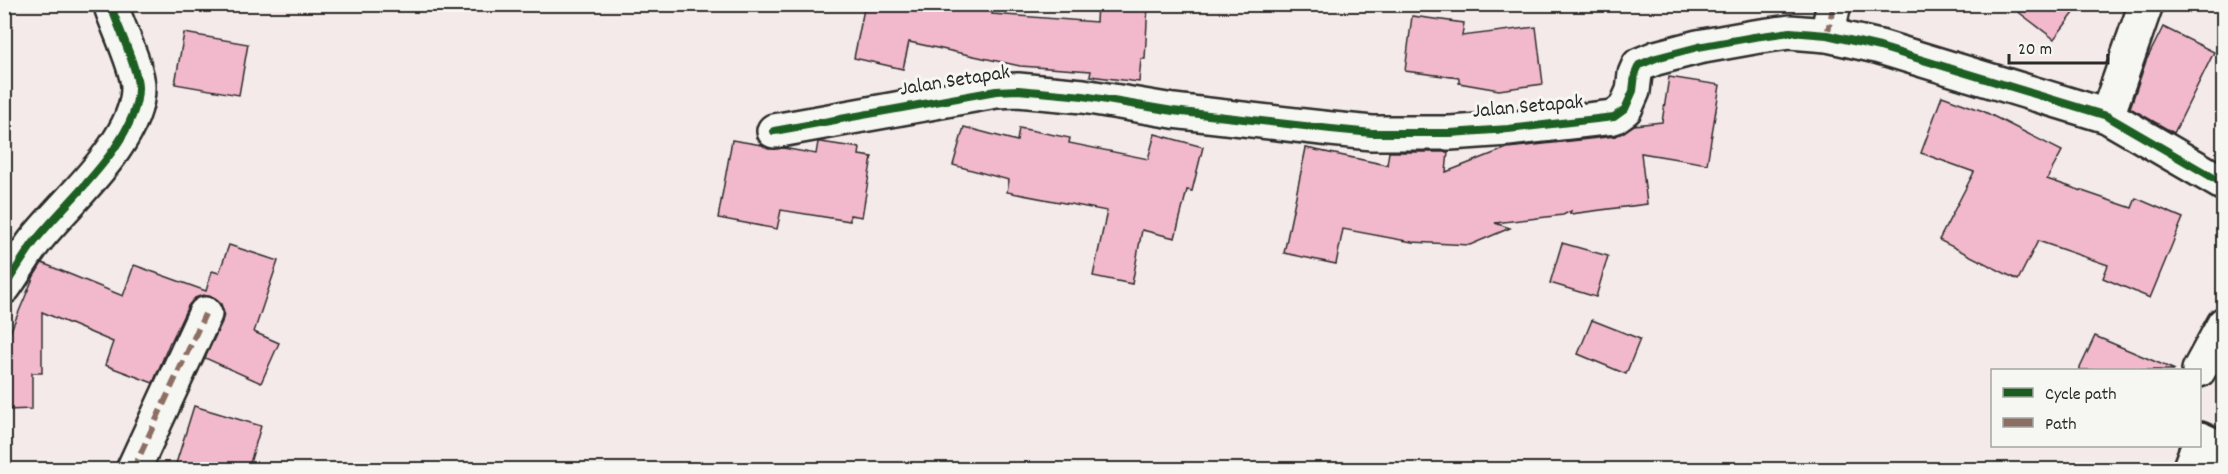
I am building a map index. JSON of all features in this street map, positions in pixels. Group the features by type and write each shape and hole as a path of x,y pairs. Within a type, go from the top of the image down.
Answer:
{"street":[{"path":"4,287 35,241 105,160 135,110 137,76 112,9 113,4"},
{"path":"2107,116 2146,4"},
{"name":"Jalan Setapak","path":"774,131 996,91 1018,90 1083,96 1173,111 1362,132 1450,133 1518,128 1614,117 1625,109 1633,91 1635,74 1639,66 1656,58 1698,47 1790,32 1830,20 1880,47 2107,116 2223,184"},
{"path":"134,470 205,314"},
{"path":"2200,369 2223,324"},
{"path":"2201,440 2223,450"},
{"path":"2189,470 2198,447"}],"building":[{"path":"865,4 968,4 993,10 992,14 1096,22 1097,4 1148,4 1145,59 1141,59 1139,82 1090,76 1091,71 1020,66 909,42 903,69 854,58"},
{"path":"2008,4 2081,4 2054,39"},
{"path":"1412,16 1464,23 1462,36 1536,27 1543,84 1499,90 1459,83 1459,78 1405,71"},
{"path":"2163,27 2214,52 2174,133 2130,108 2146,61"},
{"path":"184,33 248,44 239,95 175,84"},
{"path":"1669,77 1720,85 1707,164 1641,153 1647,204 1570,214 1571,211 1563,215 1495,223 1510,228 1470,245 1412,242 1343,229 1336,264 1284,253 1306,148 1387,165 1389,152 1448,152 1446,172 1507,148 1616,136 1634,125 1662,122"},
{"path":"1942,96 1983,111 2062,151 2047,179 2132,208 2136,198 2183,218 2150,298 2103,278 2108,265 2038,241 2018,280 1939,240 1974,172 1921,153"},
{"path":"964,127 1017,141 1019,128 1070,138 1069,143 1148,159 1155,134 1203,147 1192,191 1187,190 1175,238 1142,230 1132,284 1093,276 1107,211 1007,192 1009,180 953,165"},
{"path":"732,140 762,145 768,149 783,148 816,154 818,142 860,148 859,155 872,157 862,217 850,215 850,221 781,210 777,229 718,218"},
{"path":"1562,243 1608,256 1596,297 1550,283"},
{"path":"229,245 278,261 254,332 279,343 261,383 205,358 224,313 221,304 212,297 203,295 195,298 188,306 153,383 105,365 113,342 42,312 42,373 32,373 32,409 6,410 4,335 9,335 34,276 42,263 123,296 134,265 206,291 212,271 219,273"},
{"path":"1592,320 1640,339 1626,374 1578,354"},
{"path":"2095,336 2173,369 2079,369"},
{"path":"194,406 261,426 248,470 174,470"}],"marked path":[{"path":"1827,35 1834,4"},
{"path":"133,470 205,314"}],"cycle path":[{"path":"4,287 35,241 98,169 127,128 135,107 138,87 132,60 112,9 113,4"},
{"path":"774,131 996,91 1018,90 1083,96 1173,111 1372,133 1450,133 1508,129 1614,117 1625,109 1633,91 1635,74 1639,65 1698,47 1790,32 1827,35 1880,47 2107,116 2224,184"}]}
